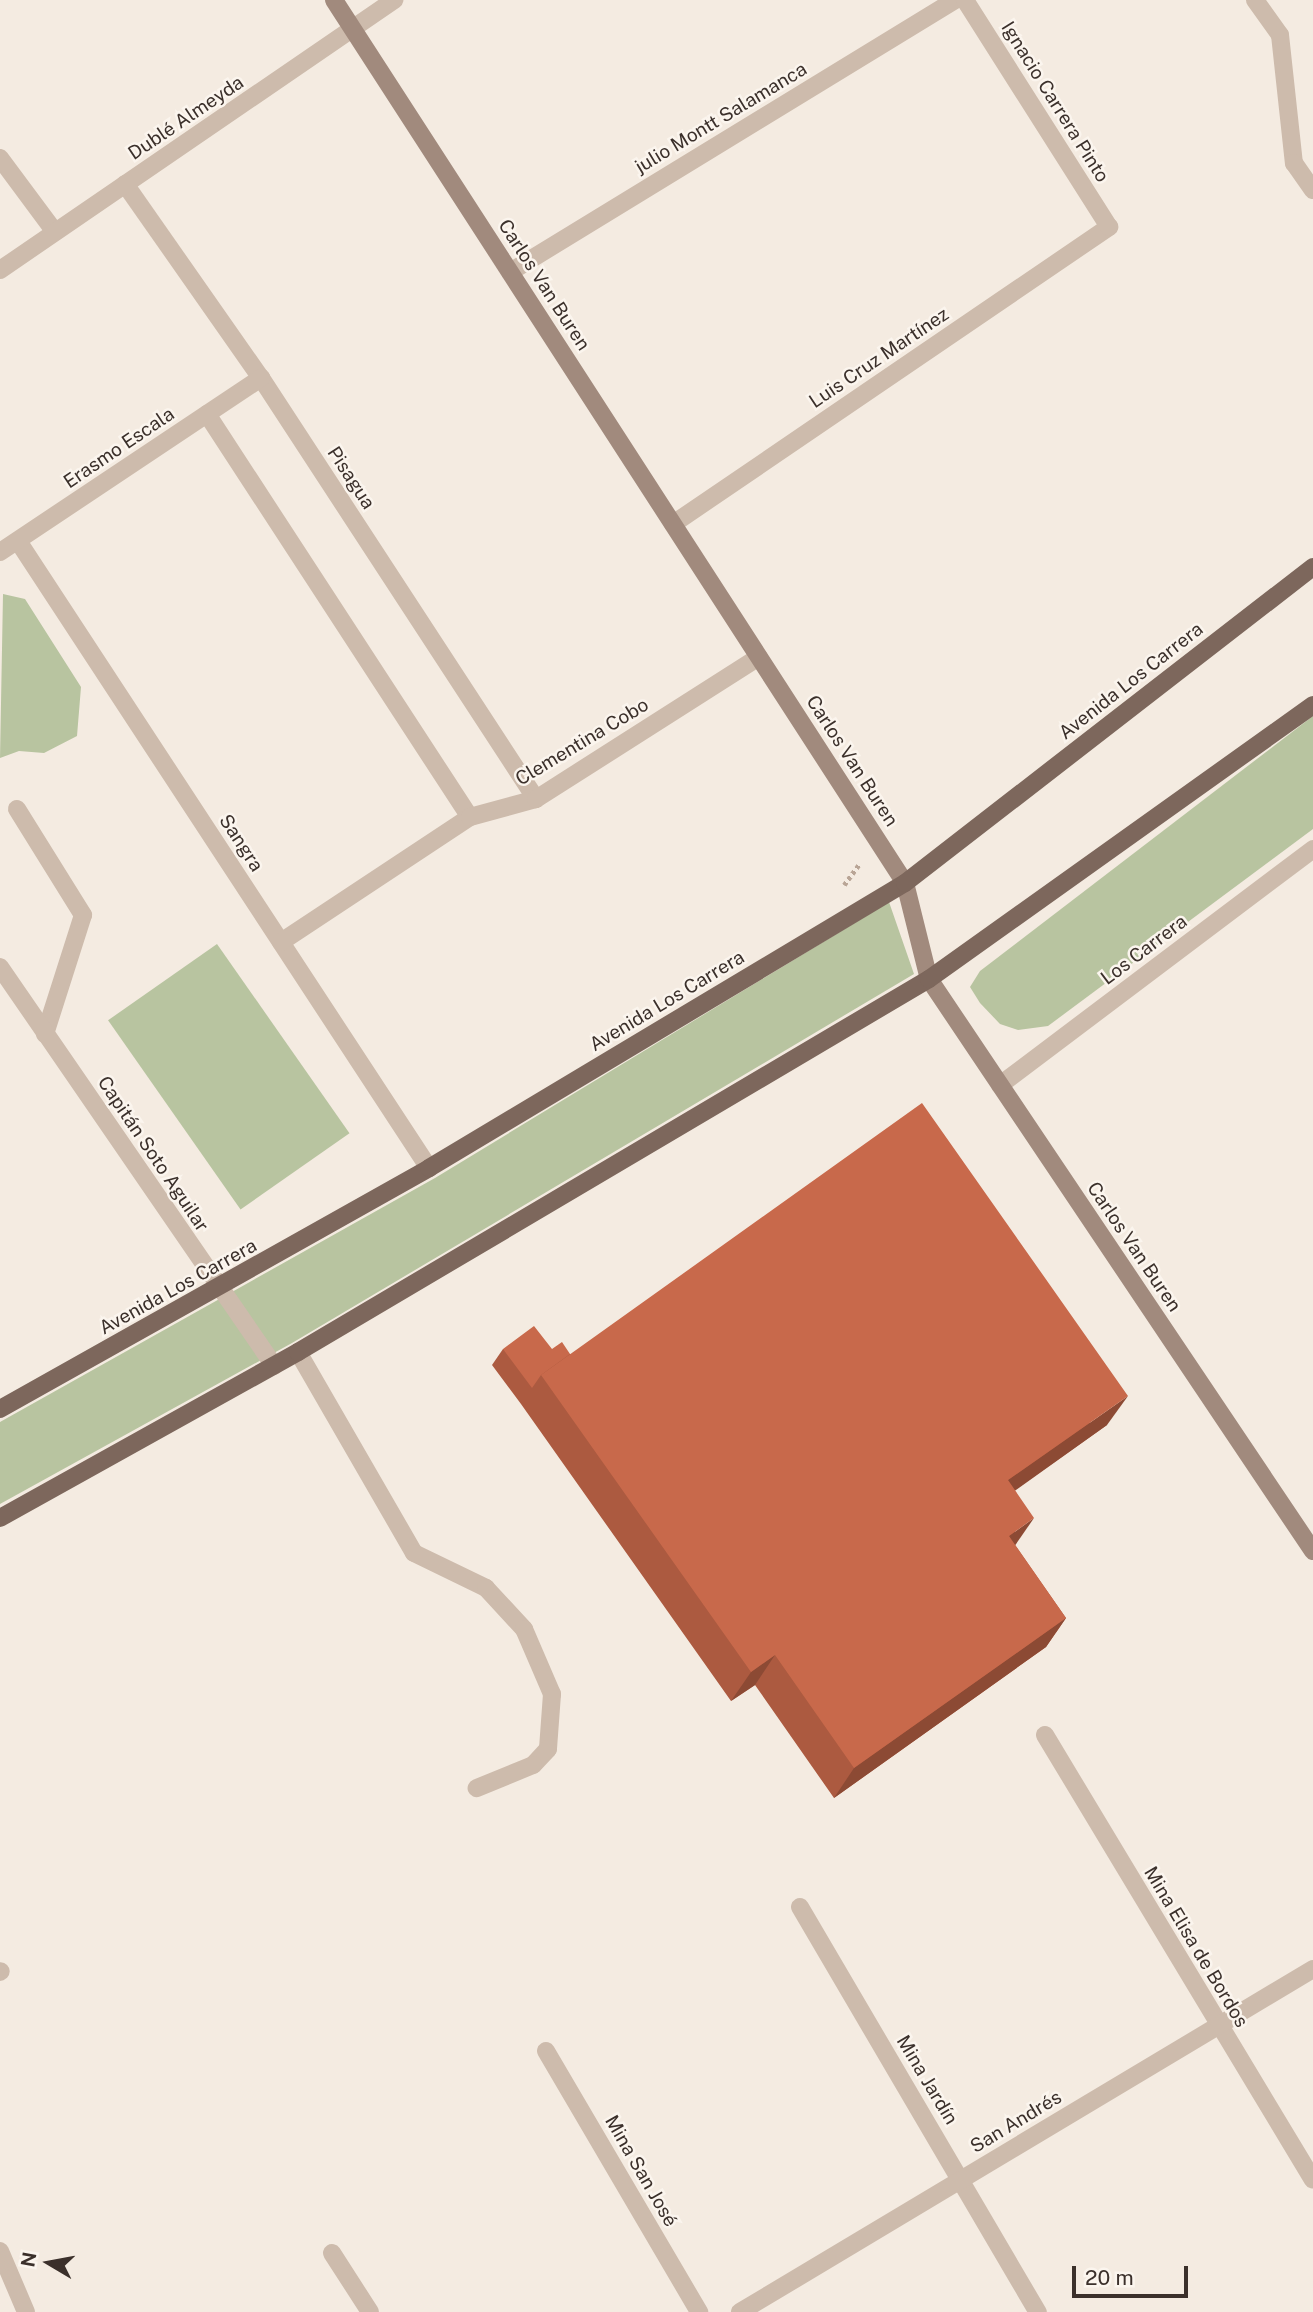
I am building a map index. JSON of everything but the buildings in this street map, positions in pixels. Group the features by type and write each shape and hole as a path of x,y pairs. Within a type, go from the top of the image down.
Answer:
{"main road":[{"name":"Avenida Los Carrera","path":"0,1409 219,1290 429,1168 905,883 1313,566"},
{"path":"0,1518 274,1366 929,979 1313,705"}],"street":[{"name":"Carlos Van Buren","path":"334,0 905,883 929,979 1313,1551"},
{"name":"Dublé Almeyda","path":"0,270 394,0"},
{"name":"julio Montt Salamanca","path":"510,272 954,0"},
{"name":"Ignacio Carrera Pinto","path":"965,0 1109,227"},
{"path":"1255,0 1280,35 1294,163 1313,190"},
{"path":"0,158 55,232"},
{"name":"Pisagua","path":"125,184 261,378 536,799"},
{"name":"Luis Cruz Martínez","path":"673,524 1109,227"},
{"name":"Erasmo Escala","path":"0,552 261,378"},
{"path":"207,414 470,817"},
{"name":"Sangra","path":"18,541 429,1168"},
{"name":"Clementina Cobo","path":"281,942 470,817 536,799 759,657"},
{"path":"17,809 83,915 45,1034"},
{"name":"Los Carrera","path":"1000,1085 1313,849"},
{"name":"Capitán Soto Aguilar","path":"0,967 219,1290 274,1366"},
{"path":"298,1352 414,1553 486,1588 524,1629 552,1694 548,1749 533,1765 477,1788"},
{"name":"Mina Elisa de Bordos","path":"1045,1735 1313,2180"},
{"name":"Mina Jardín","path":"800,1907 1038,2312"},
{"name":"San Andrés","path":"740,2312 1313,1969"},
{"name":"Mina San José","path":"547,2050 699,2312"},
{"path":"0,2251 26,2312"},
{"path":"332,2253 370,2312"}],"path":[{"path":"830,894 877,839"}],"green space":[{"path":"3,594 25,599 81,687 77,736 44,753 19,751 0,758"},
{"path":"1313,716 1313,829 1048,1026 1018,1030 1000,1024 980,1003 970,987 980,971"},
{"path":"889,902 914,974 292,1343 0,1504 0,1422 435,1178"},
{"path":"217,944 349,1133 241,1210 108,1020"}]}
